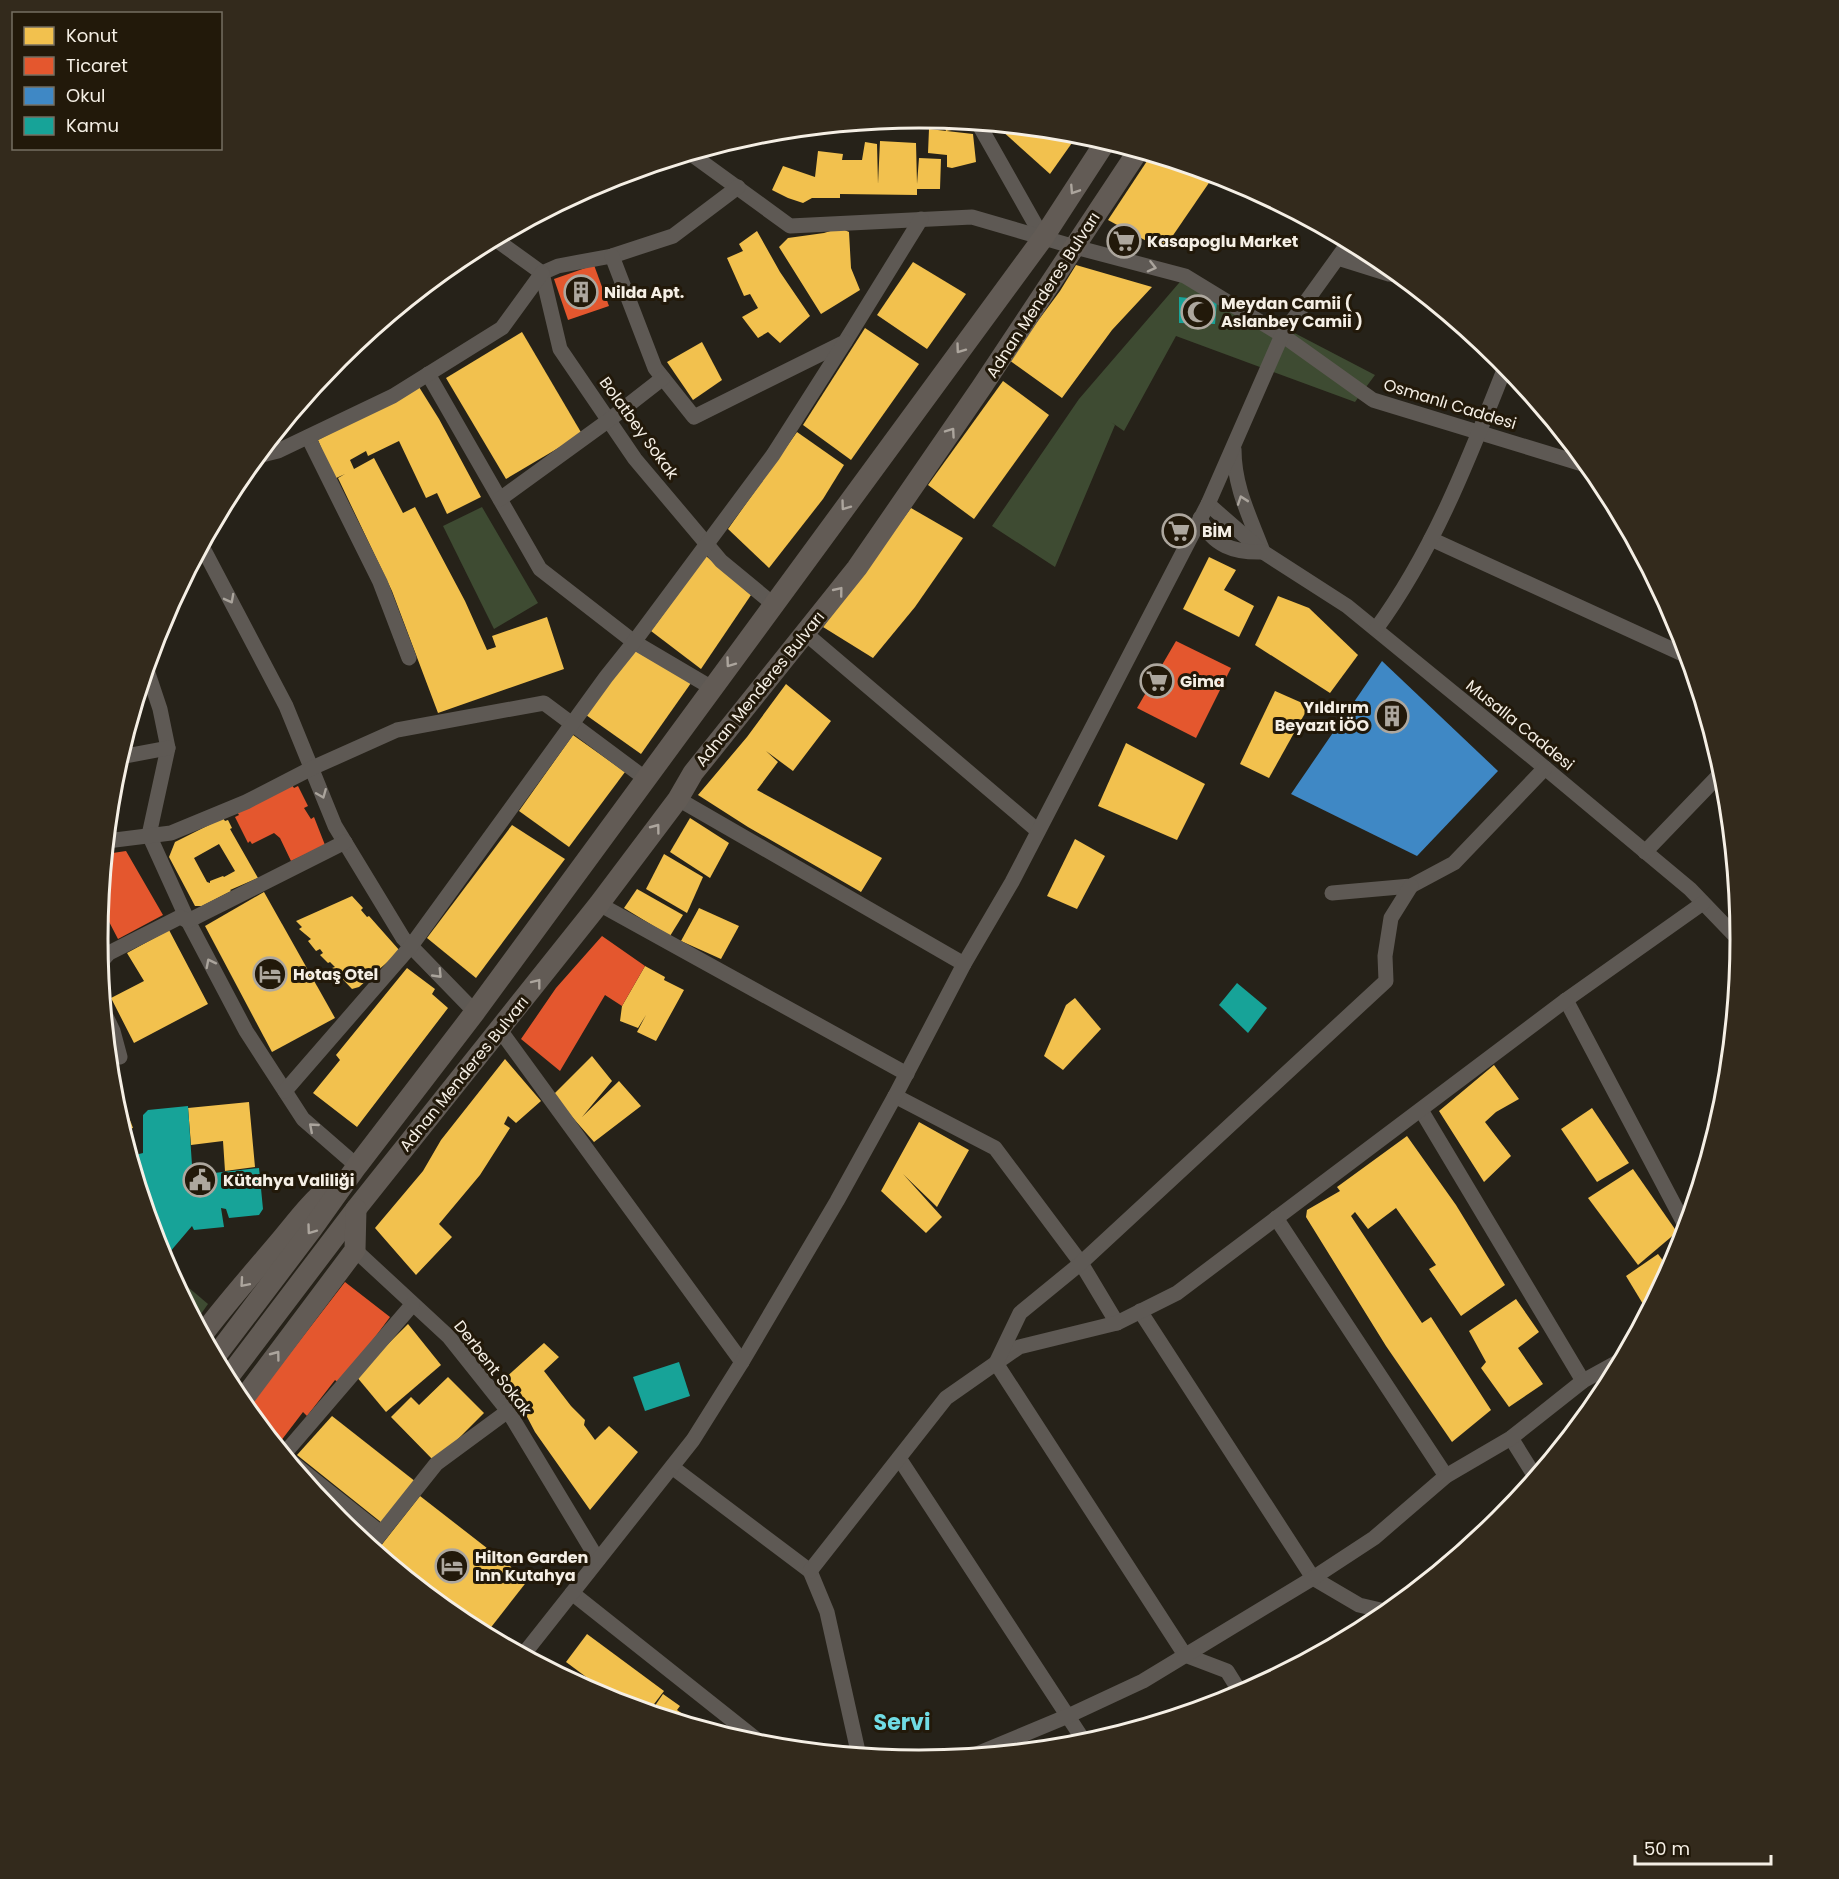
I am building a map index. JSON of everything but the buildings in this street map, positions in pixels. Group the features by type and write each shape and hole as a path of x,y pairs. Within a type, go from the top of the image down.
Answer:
{"main road":[{"name":"Adnan Menderes Bulvarı","path":"357,1166 475,1012 1043,238 1101,149"},
{"name":"Adnan Menderes Bulvarı","path":"233,1371 356,1209 599,904 678,799 693,773 857,568 981,388 1134,157"},
{"path":"208,1328 321,1194 357,1166"},
{"path":"220,1350 357,1166"},
{"path":"247,1393 355,1250 356,1209"}],"street":[{"path":"982,131 1043,238"},
{"name":"Osmanlı Caddesi","path":"699,159 790,226 972,217 1185,276 1282,335 1373,400 1575,462"},
{"path":"270,453 393,396 502,328 542,273 558,266 612,256 673,236 738,187"},
{"path":"285,1091 411,946 606,676 708,545 773,455 921,219"},
{"path":"503,244 542,273"},
{"path":"528,1649 693,1440 837,1201 896,1096 964,964 1012,882 1208,504 1282,335 1344,249"},
{"path":"612,256 655,368 694,417 844,342"},
{"path":"1338,258 1378,270"},
{"name":"Bolatbey Sokak","path":"542,273 560,349 635,459 721,561 773,604"},
{"path":"428,374 540,569 634,642 712,688"},
{"path":"1376,629 1431,539 1502,375"},
{"path":"500,499 663,378"},
{"path":"308,437 380,582 409,658"},
{"path":"1200,518 1209,535 1229,548 1245,553 1263,552 1242,502 1234,462 1234,446"},
{"name":"Musalla Caddesi","path":"1208,504 1263,552 1347,606 1376,629 1690,889 1731,931"},
{"path":"1431,539 1678,652"},
{"path":"206,554 280,696 335,826 403,938 475,1012"},
{"path":"805,633 1038,831"},
{"path":"150,681 168,748 149,835 188,921 242,1026 303,1119 357,1166"},
{"path":"114,840 171,833 246,802 312,768 397,730 544,703 646,779"},
{"path":"130,755 168,748"},
{"path":"1332,893 1411,886 1454,863 1545,768"},
{"path":"1645,852 1715,780"},
{"path":"678,799 964,964"},
{"path":"188,921 345,842"},
{"path":"996,1363 1020,1313 1081,1263 1386,981 1385,956 1391,918 1411,886"},
{"path":"810,1571 946,1398 1020,1347 1117,1323 1177,1293 1566,1000 1703,903"},
{"path":"599,904 907,1074"},
{"path":"109,954 180,917 188,921"},
{"path":"1566,1000 1681,1219"},
{"path":"500,1029 742,1362"},
{"path":"114,1030 120,1057"},
{"path":"896,1096 995,1148 1081,1263 1117,1323"},
{"path":"1420,1110 1583,1381"},
{"path":"1276,1218 1446,1476"},
{"name":"Derbent Sokak","path":"355,1250 449,1337 508,1411 598,1560"},
{"path":"288,1449 412,1305"},
{"path":"1140,1311 1313,1578 1359,1605 1377,1609"},
{"path":"996,1363 1185,1655 1227,1671 1236,1686"},
{"path":"994,1747 1143,1681 1313,1578 1374,1538 1446,1476 1511,1438 1583,1381 1608,1367"},
{"path":"374,1541 436,1464 508,1411"},
{"path":"1511,1438 1532,1472"},
{"path":"899,1458 1080,1735"},
{"path":"672,1467 810,1571 827,1612 857,1748"},
{"path":"312,1478 381,1533"},
{"path":"572,1593 747,1732"}],"green space":[{"path":"1185,276 1375,375 1355,402 1176,336 1124,431 1111,422 1115,425 1055,567 992,526 1079,399"},
{"path":"482,507 538,603 494,629 443,526"},
{"path":"186,1286 208,1304 201,1314"}],"place":[{"name":"Kasapoglu Market","path":"1124,241"},
{"name":"Nilda Apt.","path":"581,292"},
{"name":"Meydan Camii ( Aslanbey Camii )","path":"1198,312"},
{"name":"BİM","path":"1179,531"},
{"name":"Gima","path":"1157,681"},
{"name":"Yıldırım Beyazıt İÖO","path":"1392,716"},
{"name":"Hotaş Otel","path":"270,974"},
{"name":"Kütahya Valiliği","path":"200,1180"},
{"name":"Hilton Garden Inn Kutahya","path":"452,1566"}],"district":[{"name":"Servi","path":"902,1722"}]}
